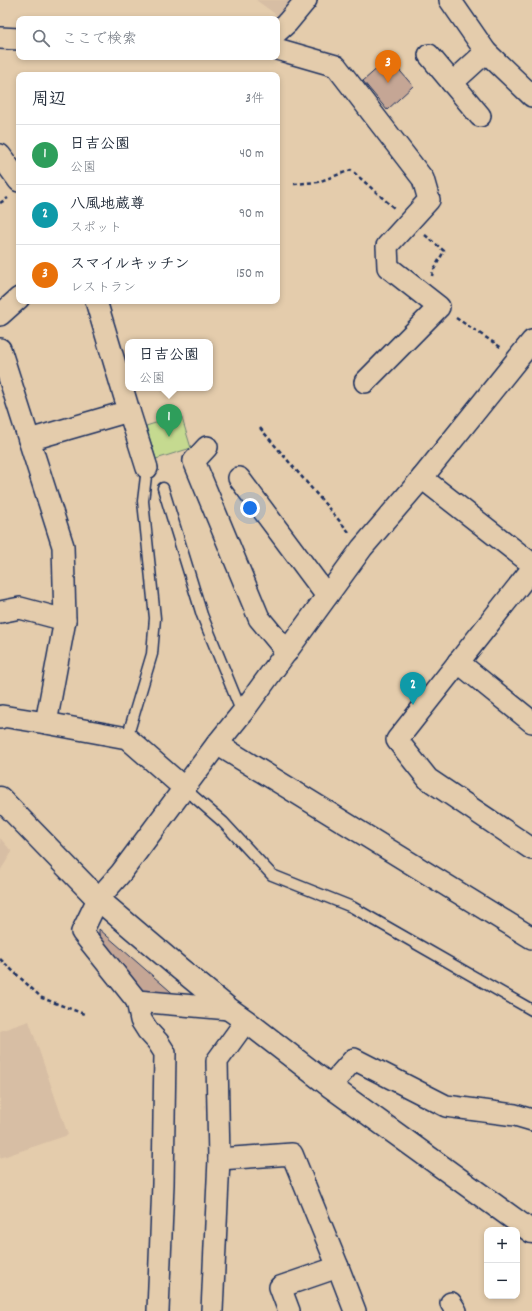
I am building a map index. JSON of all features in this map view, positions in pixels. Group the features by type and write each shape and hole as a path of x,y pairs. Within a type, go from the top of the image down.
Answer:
{"street":[{"path":"280,29 306,0"},
{"path":"450,0 486,52 532,96"},
{"path":"0,38 16,39"},
{"path":"280,50 336,66 423,179 429,200 387,246 388,268 439,307 365,382"},
{"path":"452,83 486,52"},
{"path":"429,55 480,116"},
{"path":"0,155 16,177"},
{"path":"0,315 16,301"},
{"path":"97,304 148,468"},
{"path":"158,1311 163,1184 165,1053 141,1020 137,1001 82,932 98,899 121,873 217,744 242,713 362,548 422,478 532,342"},
{"path":"0,349 63,546 65,620 46,723"},
{"path":"29,440 129,411"},
{"path":"207,447 194,461 259,618 287,652"},
{"path":"239,478 326,596"},
{"path":"422,478 532,564"},
{"path":"532,569 397,740 428,779 532,849"},
{"path":"0,612 20,608 65,620"},
{"path":"458,662 532,722"},
{"path":"0,718 2,716 127,738 184,788"},
{"path":"217,744 532,938"},
{"path":"0,798 98,899 179,968 330,1086 532,1232"},
{"path":"137,1001 238,1015"},
{"path":"212,1311 219,1160 217,1061 238,1015"},
{"path":"330,1086 354,1059 446,1106 515,1115 532,1120"},
{"path":"219,1160 292,1154 338,1267 354,1311"},
{"path":"289,1311 280,1287 338,1267"}],"lane":[{"path":"127,738 152,654 155,618 143,501 148,468"},
{"path":"163,488 202,615 242,713"},
{"path":"184,788 223,822 272,875 352,907 532,1010"}],"path":[{"path":"439,307 518,359"},
{"path":"260,428 362,548"},
{"path":"0,959 42,998 84,1014"}],"shaded area":[{"path":"256,0 291,0 278,16"},
{"path":"0,838 12,852 0,871"},
{"path":"29,1021 68,1135 0,1158 0,1031"}],"green space":[{"path":"181,415 191,448 156,459 146,426"}],"building":[{"path":"389,58 413,86 387,110 363,81"},
{"path":"99,929 185,1004 140,993 99,940"}],"place":[{"name":"スマイルキッチン","path":"388,83"},
{"name":"日吉公園","path":"169,437"},
{"name":"八風地蔵尊","path":"413,705"}]}
